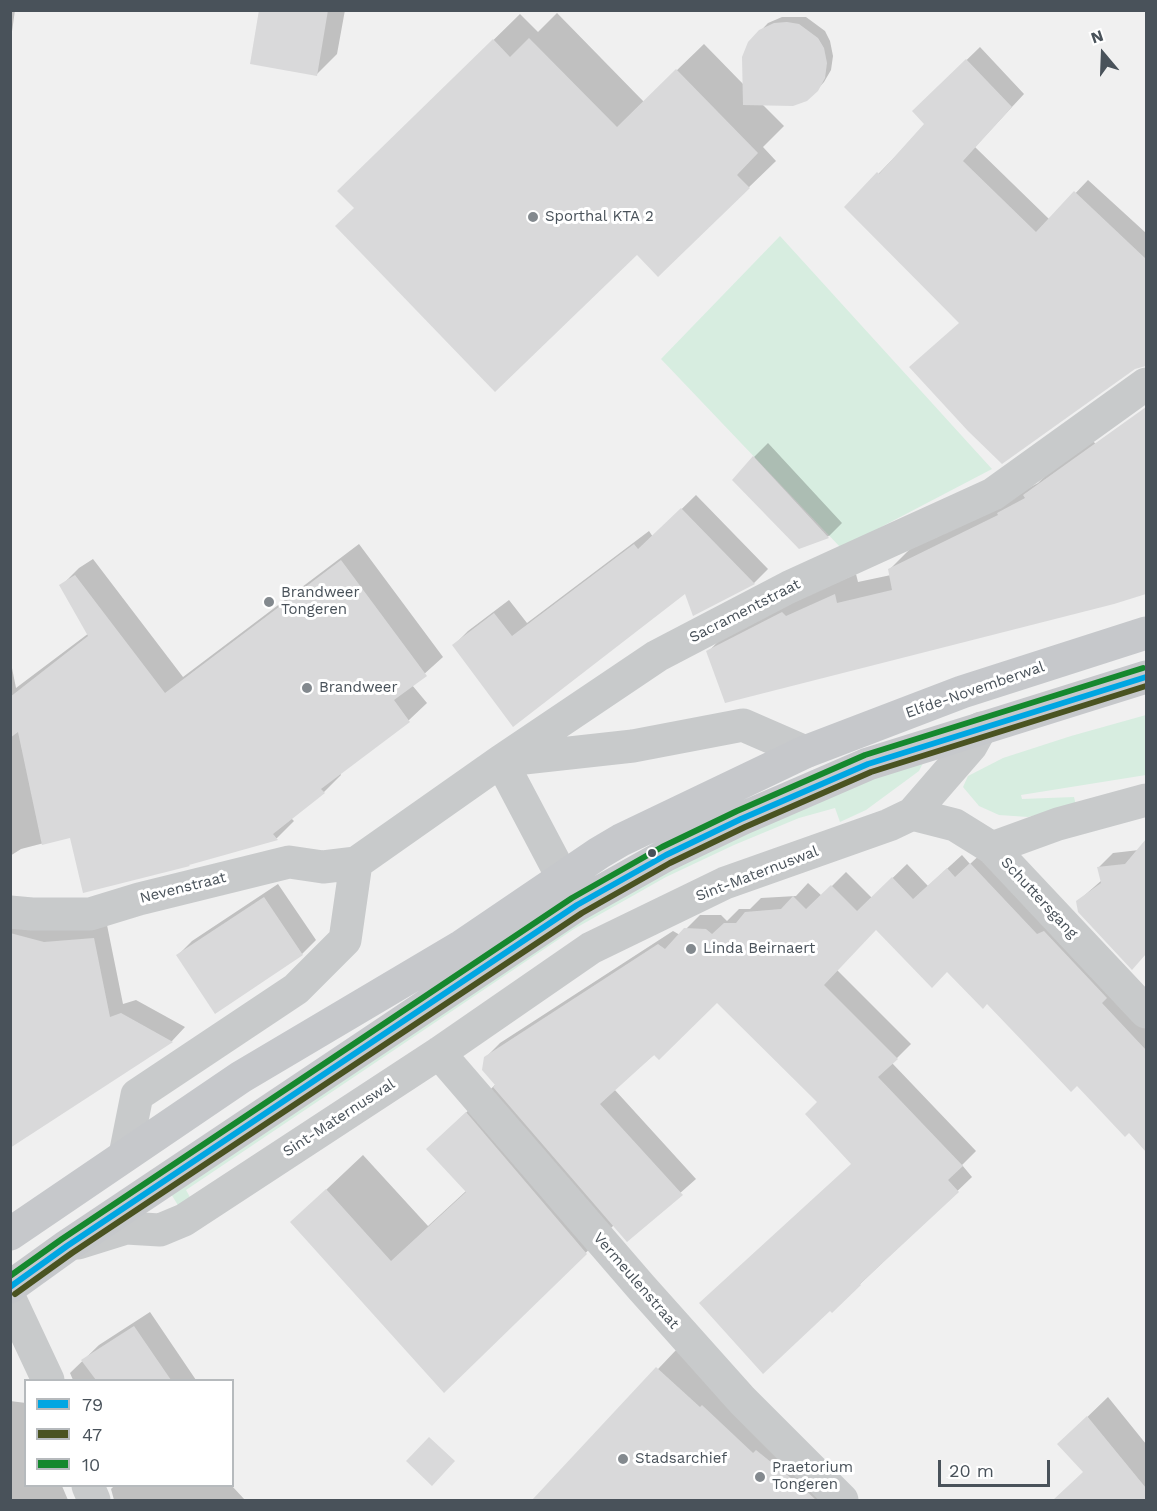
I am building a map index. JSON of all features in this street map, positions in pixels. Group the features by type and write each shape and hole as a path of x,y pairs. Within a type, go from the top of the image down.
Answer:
{"main road":[{"name":"Elfde-Novemberwal","path":"805,752 962,692 1146,633"},
{"path":"981,728 1146,677"},
{"name":"Sint-Maternuswal","path":"10,1234 241,1077 462,946 570,891 666,855 741,819 868,764 981,728"},
{"name":"Sint-Maternuswal","path":"10,1287 570,891 621,840 805,752"}],"street":[{"name":"Sacramentstraat","path":"356,863 501,761 657,656 789,587 993,494 1146,384"},
{"path":"570,891 501,761 633,746 743,725 805,752"},
{"name":"Sint-Maternuswal","path":"67,1246 98,1239 126,1228 160,1230 184,1220 439,1053 591,948 724,883 889,825 912,814 971,746 981,728"},
{"path":"992,848 1058,824 1146,800"},
{"name":"Schuttersgang","path":"912,814 955,825 992,848 1146,1012"},
{"name":"Nevenstraat","path":"10,912 90,914 139,899 289,862 323,867 356,863"},
{"path":"125,1155 137,1095 296,989 345,940 356,863"},
{"name":"Vermeulenstraat","path":"439,1053 742,1400 842,1500"},
{"path":"10,1299 48,1379"}],"green space":[{"path":"780,236 992,469 841,548 661,359"},
{"path":"1146,715 1146,775 1021,795 1022,799 1074,797 1076,805 1028,817 999,815 979,806 963,787 968,776 1003,758"},
{"path":"923,763 919,771 866,810 840,822 835,808 799,818 666,877 574,929 186,1190 191,1199 179,1207 168,1189 598,906 826,794"}],"building":[{"path":"259,10 328,10 317,76 250,64"},
{"path":"774,23 799,24 818,38 824,48 827,63 825,78 818,91 807,101 793,106 743,105 742,57 748,42 759,30"},
{"name":"Sporthal KTA 2","path":"529,38 617,127 676,69 758,153 737,175 750,188 658,277 637,255 495,392 335,226 354,208 337,191 493,39 510,57"},
{"path":"966,59 1012,107 963,161 1036,232 1074,191 1146,259 1146,366 1135,369 1002,464 909,367 959,323 844,207 877,172 879,174 924,124 912,111"},
{"path":"1146,407 1146,594 725,703 706,651 782,612 786,616 835,594 837,603 892,590 888,569 998,515 997,513 1025,498 1023,495"},
{"path":"753,456 829,538 799,549 732,480"},
{"path":"681,508 755,584 693,616 685,594 513,727 452,645 494,613 512,636 634,544 638,549"},
{"path":"341,560 427,676 394,700 410,722 321,789 325,793 273,834 278,840 190,866 83,893 70,838 42,845 18,732 10,738 10,697 88,636 59,585 75,575 165,693"},
{"path":"1146,839 1146,954 1132,970 1078,912 1076,901 1101,883 1097,867 1125,864"},
{"path":"970,863 1037,934 1044,931 1107,998 1102,1003 1146,1050 1146,1152 1129,1133 1125,1137 1077,1086 1071,1092 987,1004 983,1009 947,972 932,988 876,930 824,985 898,1059 878,1077 963,1166 948,1180 959,1192 832,1313 830,1311 763,1374 699,1303 851,1164 805,1114 817,1102 717,1003 659,1060 654,1055 600,1104 683,1195 627,1242 493,1087 495,1085 482,1070 484,1057 658,944 665,949 684,928 706,929 712,934 724,923 736,923 745,912 781,909 793,896 806,909 831,885 857,911 892,877 913,899 947,868 955,877"},
{"path":"264,897 303,955 215,1014 176,955"},
{"path":"10,933 44,942 94,938 110,1017 121,1013 173,1042 10,1148"},
{"path":"466,1112 587,1254 444,1393 290,1222 326,1189 391,1261 466,1192 426,1149"},
{"path":"134,1326 170,1379 95,1379 81,1360"},
{"path":"656,1367 700,1407 702,1405 753,1453 756,1450 816,1500 532,1500"},
{"path":"1087,1416 1146,1488 1146,1500 1053,1500 1083,1472 1057,1444"},
{"path":"429,1437 455,1461 432,1486 406,1461"}],"transit line":[{"name":"10","path":"10,1276 572,898 662,847 737,811 865,755 1143,668"},
{"name":"79","path":"10,1287 67,1246 577,905 666,855 741,819 868,764 1146,677"},
{"name":"47","path":"15,1294 72,1253 582,913 670,863 745,827 871,772 1146,686"}],"place":[{"name":"Sporthal KTA 2","path":"533,217"},
{"name":"Brandweer Tongeren","path":"269,602"},
{"name":"Brandweer","path":"307,688"},
{"name":"Linda Beirnaert","path":"691,949"},
{"name":"Stadsarchief","path":"623,1459"},
{"name":"Praetorium Tongeren","path":"760,1477"}]}
